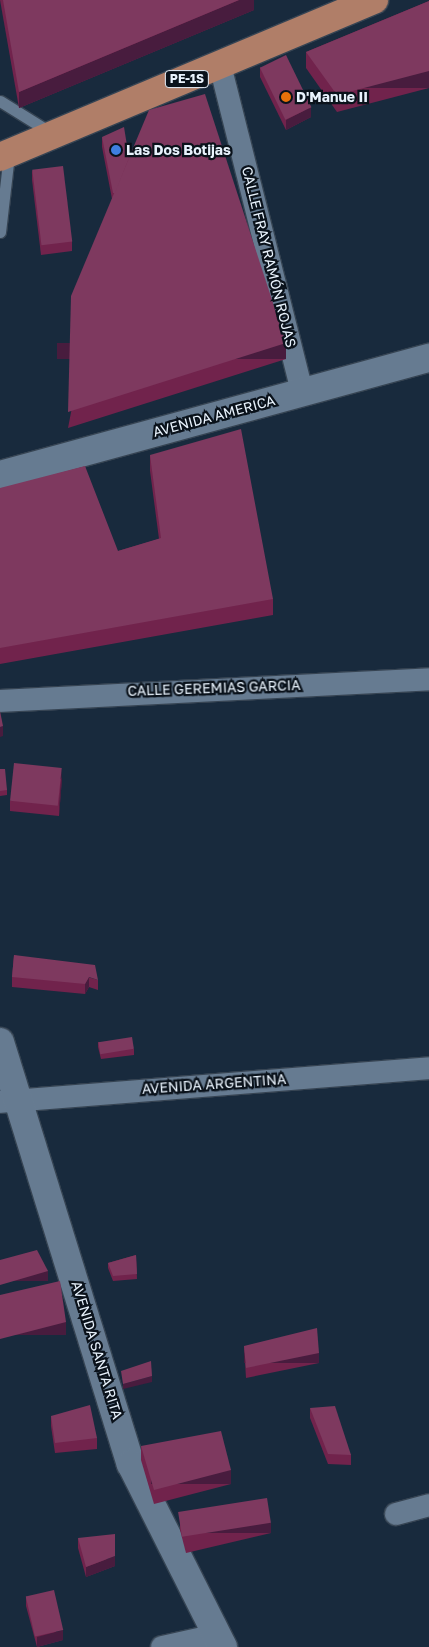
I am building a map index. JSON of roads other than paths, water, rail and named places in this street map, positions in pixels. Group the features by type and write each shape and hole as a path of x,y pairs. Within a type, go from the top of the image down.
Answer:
{"highway":[{"name":"PE-1S","path":"4,156 374,0"}],"street":[{"name":"CALLE FRAY RAMÓN ROJAS","path":"220,65 302,392"},
{"name":"AVENIDA AMERICA","path":"0,475 429,358"},
{"name":"CALLE GEREMIAS GARCIA","path":"0,701 429,679"},
{"name":"AVENIDA SANTA RITA","path":"0,1042 10,1100 131,1464 219,1641"},
{"name":"AVENIDA ARGENTINA","path":"10,1100 429,1068"},
{"path":"396,1514 429,1505"},
{"path":"162,1647 219,1641"}],"lane":[{"path":"0,101 55,134"},
{"path":"0,232 4,156"}],"place":[{"name":"D'Manue II","path":"286,97"},
{"name":"Las Dos Botijas","path":"116,150"}]}
